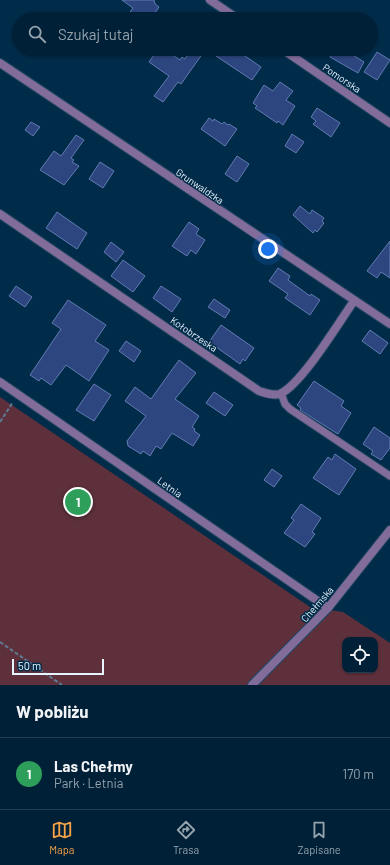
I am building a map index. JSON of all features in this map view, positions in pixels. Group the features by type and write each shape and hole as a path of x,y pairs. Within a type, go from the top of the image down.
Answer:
{"street":[{"path":"210,0 228,12"},
{"name":"Pomorska","path":"292,56 390,123"},
{"name":"Grunwaldzka","path":"0,63 390,324"},
{"name":"Kołobrzeska","path":"0,214 259,391 268,394 281,393"},
{"path":"281,393 298,380 354,301"},
{"name":"Letnia","path":"0,382 328,608"},
{"name":"Chełmska","path":"255,684 328,608 390,530"}],"lane":[{"path":"281,393 285,404 290,409 390,476"}],"path":[{"path":"0,422 19,394"},
{"path":"0,642 62,685"}],"shaded area":[{"path":"0,397 310,607 343,612 390,643 390,685 0,685"}],"building":[{"path":"122,0 154,0 155,4 159,7 156,12 130,12 133,8"},
{"path":"378,53 390,60 377,80 364,72 374,56 378,56"},
{"path":"153,56 174,56 180,60 182,57 185,59 187,56 201,56 181,84 178,82 163,102 154,96 169,76 149,62"},
{"path":"216,56 245,56 261,67 252,80"},
{"path":"354,56 364,62 358,73 330,57"},
{"path":"280,82 293,91 286,100 295,106 283,125 278,121 277,123 255,108 257,106 253,103 264,85 273,91"},
{"path":"317,108 340,123 331,137 313,124 316,121 311,117"},
{"path":"209,118 222,124 224,122 237,129 225,146 201,129"},
{"path":"31,122 40,127 33,136 25,130"},
{"path":"292,134 304,142 296,153 285,146"},
{"path":"76,135 84,140 71,158 74,160 72,162 79,166 64,185 40,170 54,151 61,156"},
{"path":"237,156 249,164 237,182 225,174"},
{"path":"100,162 114,171 103,188 89,179"},
{"path":"300,206 310,214 312,210 324,218 322,221 324,223 317,232 315,230 313,233 293,215"},
{"path":"57,212 87,233 77,249 46,228"},
{"path":"189,222 199,229 196,234 205,240 196,254 191,250 187,256 172,246"},
{"path":"390,241 390,278 381,272 377,278 367,271"},
{"path":"111,242 124,252 116,262 104,252"},
{"path":"123,260 145,276 133,292 111,276"},
{"path":"278,268 290,276 288,280 310,296 311,294 320,300 310,315 285,298 288,294 269,281"},
{"path":"16,286 32,297 25,307 9,296"},
{"path":"161,286 181,299 172,312 153,298"},
{"path":"214,299 230,310 225,318 208,307"},
{"path":"68,300 106,325 95,341 109,350 89,381 66,365 51,385 41,378 39,381 30,375 61,329 52,323"},
{"path":"221,325 254,348 245,361 243,359 240,364 209,342"},
{"path":"370,330 388,343 380,354 362,341"},
{"path":"126,341 141,351 134,362 119,351"},
{"path":"179,360 196,373 175,399 199,416 192,427 195,429 194,431 200,435 193,446 172,433 161,449 156,446 150,456 143,451 141,454 128,446 127,441 146,416 125,401 135,387 151,399"},
{"path":"314,381 344,401 341,406 351,413 338,434 300,410 301,408 297,405"},
{"path":"94,384 111,395 94,421 76,410"},
{"path":"214,392 233,405 225,416 206,403"},
{"path":"374,427 390,438 390,448 381,460 371,454 373,451 363,444"},
{"path":"335,454 356,469 339,495 313,478 328,457 332,460"},
{"path":"272,469 282,476 274,487 264,480"},
{"path":"301,504 321,518 312,532 315,534 305,547 284,533 294,520 291,518"}],"place":[{"name":"Las Chełmy","path":"78,502"}]}
